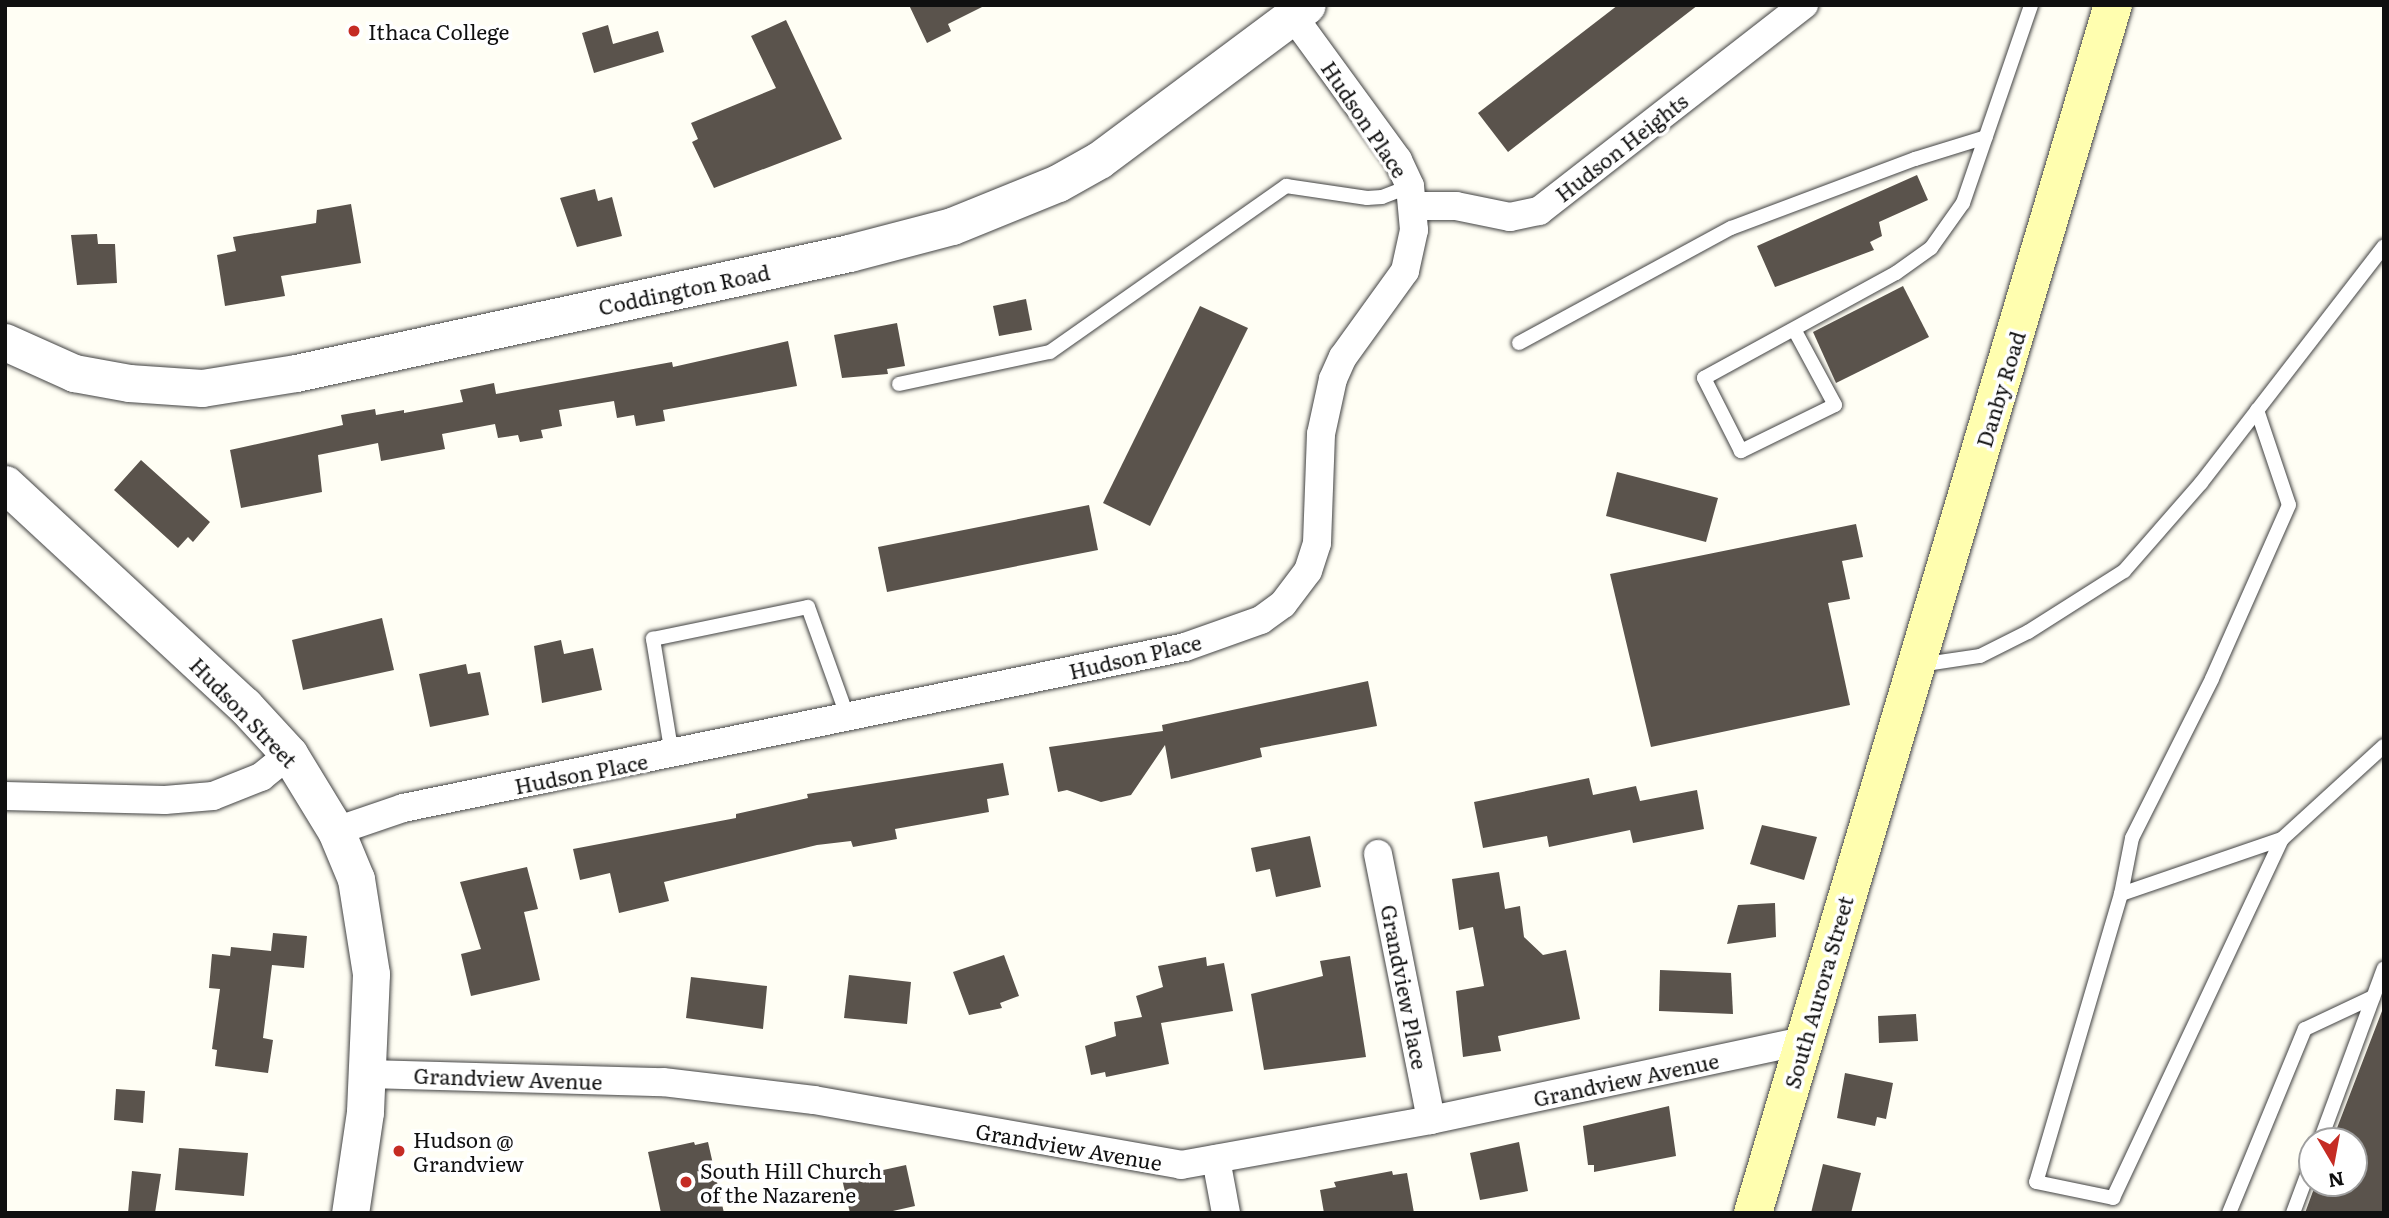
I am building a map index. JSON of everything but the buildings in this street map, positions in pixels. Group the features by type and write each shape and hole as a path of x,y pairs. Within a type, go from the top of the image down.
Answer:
{"main road":[{"name":"Danby Road","path":"1884,771 2113,5"},
{"name":"South Aurora Street","path":"1753,1213 1884,771"}],"street":[{"name":"Hudson Heights","path":"1412,196 1510,217 1539,211 1804,5"},
{"name":"Hudson Place","path":"336,831 403,808 672,755 1185,647 1261,620 1283,604 1308,571 1317,543 1321,434 1332,379 1343,356 1405,271 1412,250 1412,196 1390,149 1300,11"},
{"name":"Coddington Road","path":"5,342 74,373 129,383 202,388 309,370 849,253 951,226 1058,183 1099,160 1300,11"},
{"name":"Hudson Street","path":"5,484 244,705 289,754 336,831 356,879 372,974 368,1074 351,1213"},
{"path":"5,796 165,800 213,796 261,777 289,754"},
{"name":"Grandview Place","path":"1378,854 1432,1119"},
{"name":"Grandview Avenue","path":"368,1074 663,1082 814,1100 1181,1165 1432,1119 1804,1041"},
{"path":"1216,1159 1226,1213"}],"lane":[{"path":"1795,331 1835,405 1741,452 1704,378 1795,331 1931,247 1963,203 2031,5"},
{"path":"1519,343 1731,228 1915,159 1986,137"},
{"path":"900,384 1050,352 1286,186 1367,198 1412,196"},
{"path":"1914,665 1955,663 1980,656 2028,632 2123,571 2201,484 2384,246"},
{"path":"2257,410 2289,505 2212,679 2132,838 2121,894 2036,1182 2113,1198 2282,839 2384,746"},
{"path":"672,755 653,639 808,607 848,718"},
{"path":"2121,894 2282,839"},
{"path":"2325,1127 2384,968"},
{"path":"2229,1213 2305,1029 2373,997"}],"place":[{"name":"Ithaca College","path":"354,31"},
{"name":"Hudson @ Grandview","path":"399,1151"},
{"name":"South Hill Church of the Nazarene","path":"686,1182"}]}
